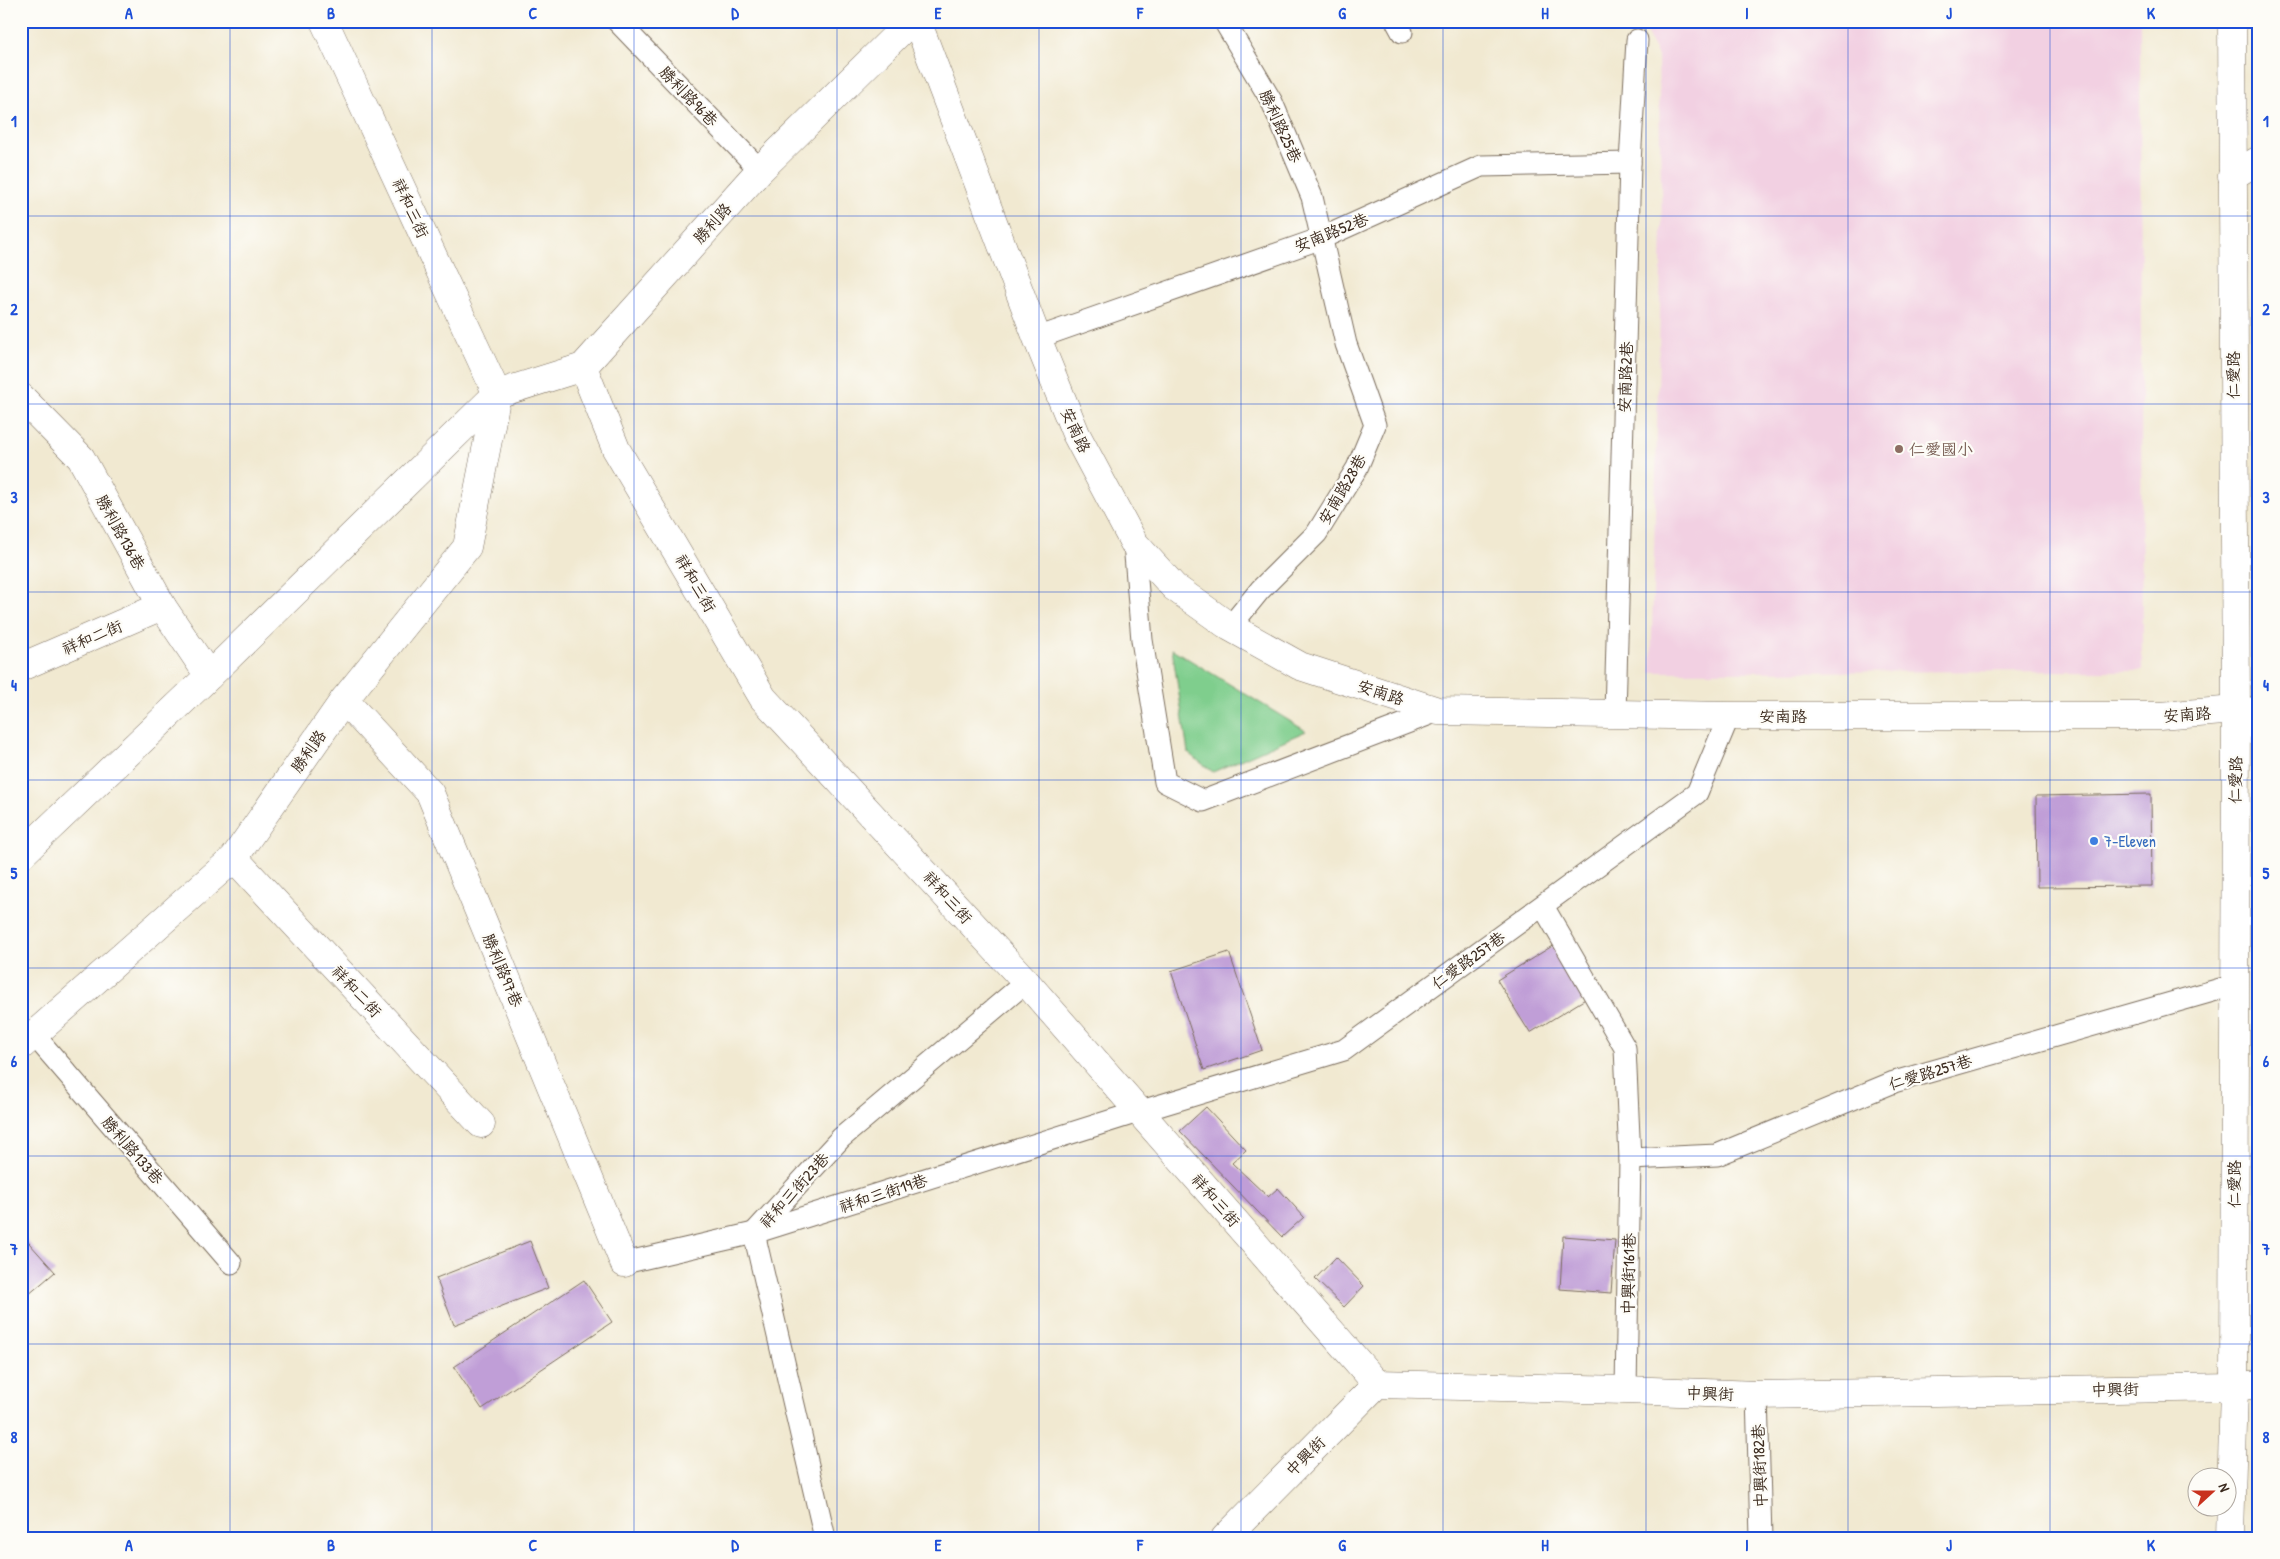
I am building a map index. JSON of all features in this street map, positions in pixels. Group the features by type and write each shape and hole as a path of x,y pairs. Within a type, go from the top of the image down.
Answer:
{"street":[{"name":"祥和三街","path":"324,21 497,394"},
{"name":"勝利路","path":"584,367 760,170 911,21"},
{"name":"安南路","path":"917,21 1037,338 1076,434 1134,543 1174,587 1230,627 1300,666 1438,711 1729,716 2160,716 2248,709"},
{"name":"仁愛路","path":"2230,1538 2246,1386 2234,985 2248,709 2232,176 2232,21"},
{"path":"2232,176 2259,160"},
{"name":"祥和三街","path":"584,367 616,449 763,698 1026,982 1377,1384"},
{"path":"21,855 209,676 497,394 584,367"},
{"name":"勝利路","path":"28,1041 234,858 344,700 467,547 497,394"},
{"name":"勝利路136巷","path":"21,397 81,458 162,606 209,676"},
{"name":"祥和二街","path":"21,667 162,606"},
{"name":"勝利路97巷","path":"344,700 430,793 624,1263"},
{"name":"祥和二街","path":"234,858 481,1124"},
{"name":"中興街","path":"1226,1538 1377,1384 1757,1395 2246,1386"}],"lane":[{"name":"勝利路96巷","path":"617,21 760,170"},
{"name":"勝利路25巷","path":"1224,21 1272,102 1312,197 1322,238"},
{"name":"安南路2巷","path":"1615,714 1630,163 1637,40"},
{"name":"安南路52巷","path":"1037,338 1322,238 1481,166 1630,163"},
{"name":"安南路28巷","path":"1230,627 1260,590 1317,532 1357,468 1375,425 1346,344 1322,238"},
{"path":"1134,543 1142,640 1165,782 1203,802 1438,711"},
{"name":"仁愛路257巷","path":"1138,1112 1344,1050 1698,793 1729,716"},
{"name":"中興街161巷","path":"1543,906 1625,1048 1630,1159 1626,1390"},
{"name":"祥和三街23巷","path":"825,1538 754,1233 841,1138 1026,982"},
{"name":"仁愛路257巷","path":"1630,1159 1718,1155 1894,1082 2234,985"},
{"name":"勝利路133巷","path":"28,1041 231,1263"},
{"name":"祥和三街19巷","path":"624,1263 754,1233 1138,1112"},
{"name":"中興街182巷","path":"1757,1395 1761,1538"}],"shaded area":[{"name":"仁愛國小","path":"1641,21 2140,21 2142,671 1651,672 1662,227 1658,57"}],"green space":[{"path":"1172,649 1306,731 1213,772 1188,753"}],"building":[{"name":"7-Eleven","path":"2151,794 2152,886 2037,887 2036,796"},
{"path":"1554,945 1587,998 1530,1033 1497,980"},
{"path":"1229,952 1262,1050 1204,1070 1171,971"},
{"path":"1206,1107 1246,1150 1232,1163 1268,1197 1278,1188 1304,1217 1282,1237 1180,1131"},
{"path":"21,1234 55,1272 21,1301"},
{"path":"1563,1236 1615,1240 1611,1293 1560,1289"},
{"path":"530,1241 548,1288 454,1325 436,1278"},
{"path":"1336,1257 1364,1286 1344,1307 1315,1279"},
{"path":"584,1280 612,1322 482,1409 454,1367"}],"place":[{"name":"仁愛國小","path":"1899,449"},
{"name":"7-Eleven","path":"2094,841"}]}
